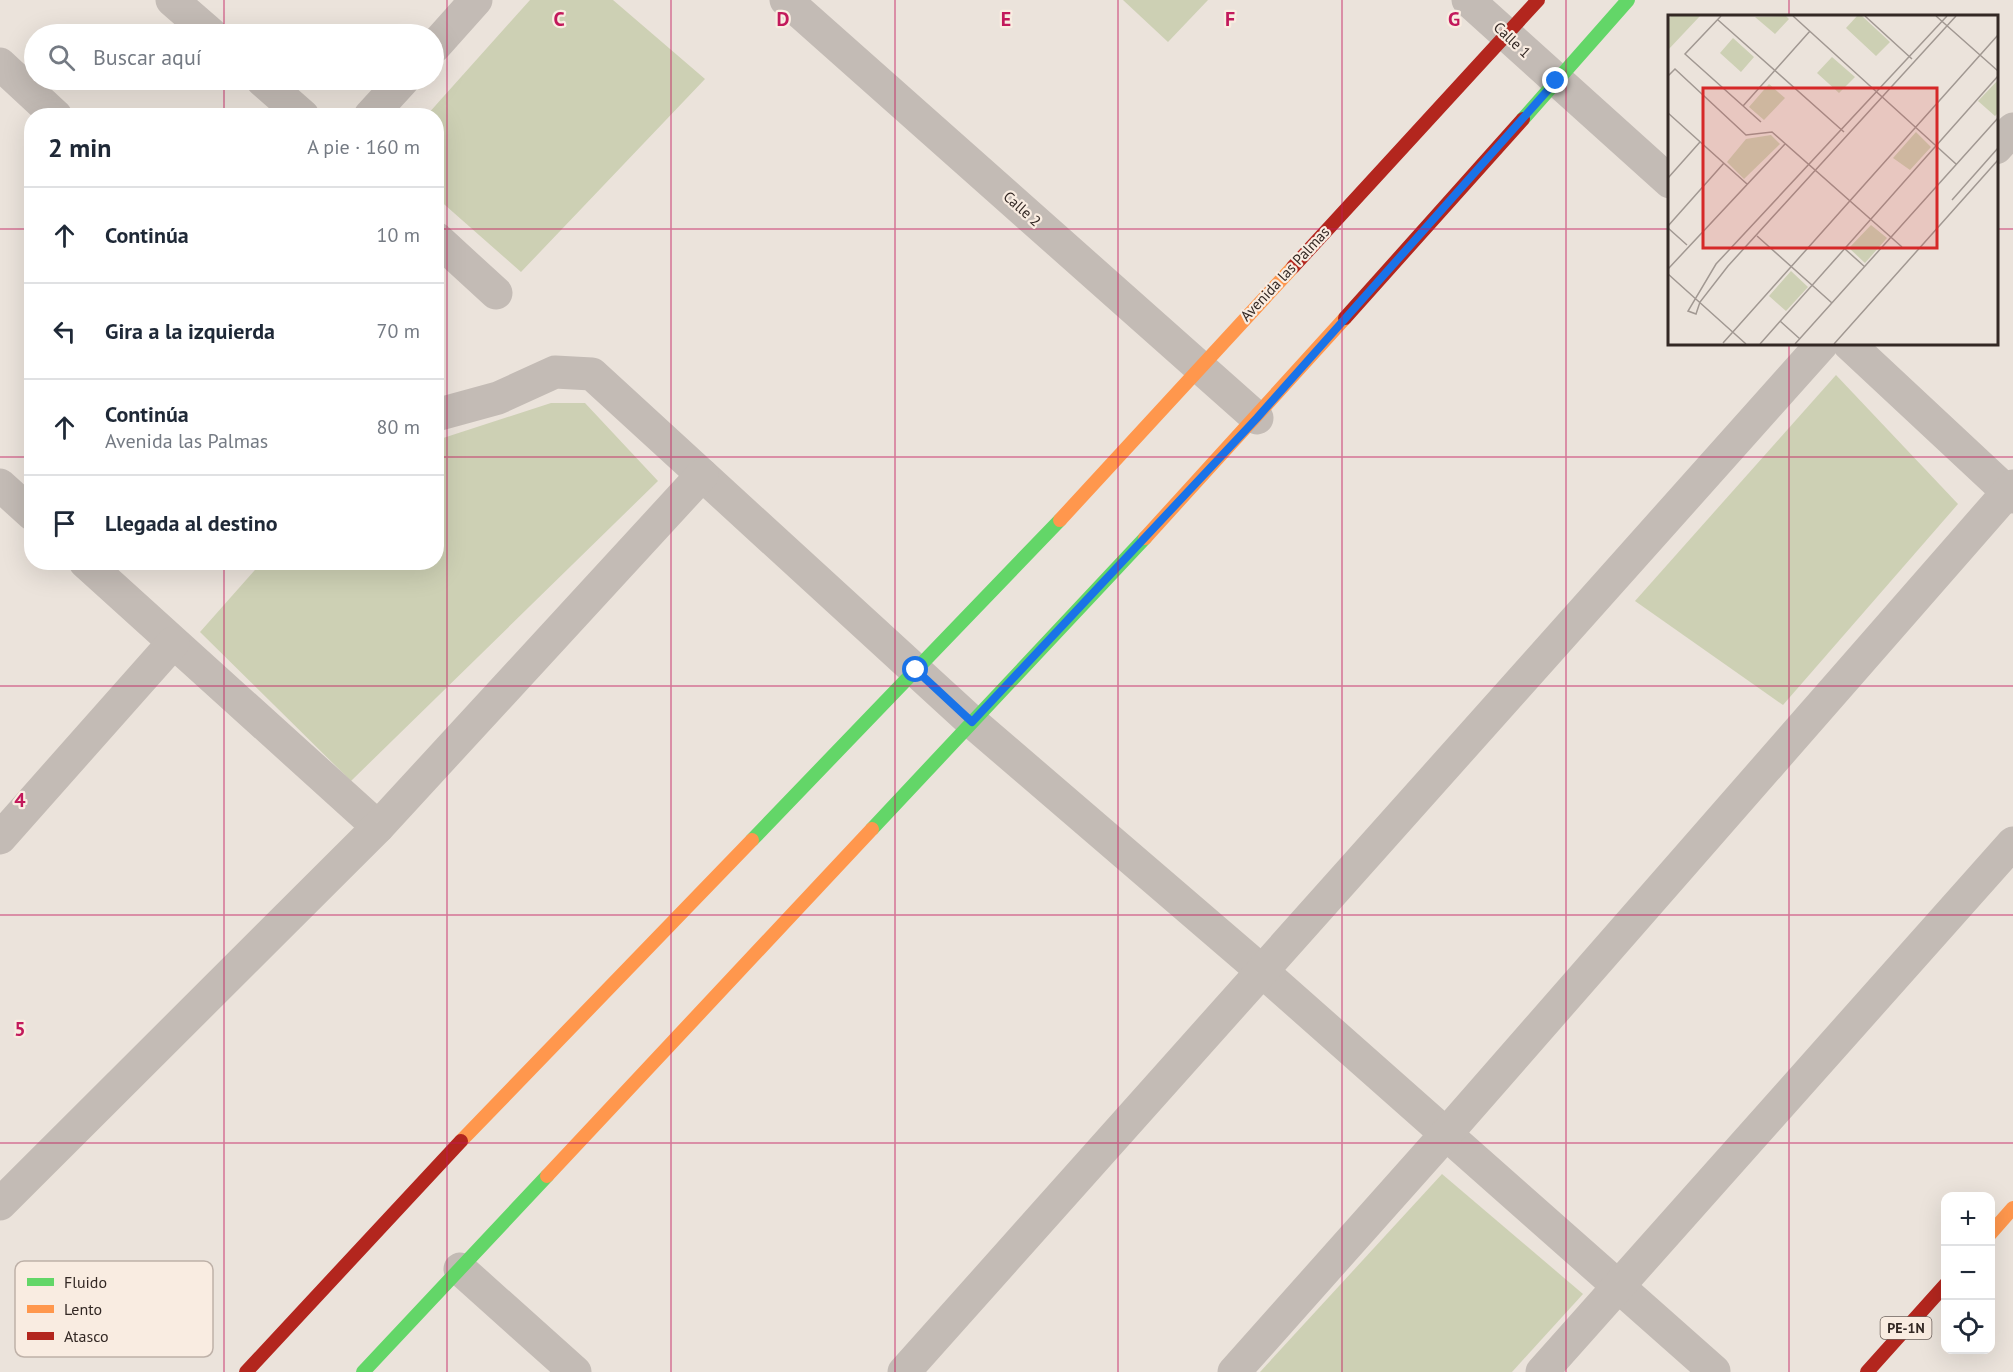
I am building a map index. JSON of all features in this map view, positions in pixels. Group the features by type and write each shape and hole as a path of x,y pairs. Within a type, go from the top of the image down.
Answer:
{"main road":[{"name":"Avenida las Palmas","path":"246,1372 454,1148 1034,549 1538,0"},
{"path":"363,1372 1257,418 1628,0"},
{"path":"1995,1228 2013,1208"},
{"name":"PE-1N","path":"1868,1372 1941,1290"}],"street":[{"path":"172,0 200,24"},
{"path":"444,36 476,0"},
{"name":"Calle 2","path":"786,0 1257,418"},
{"name":"Calle 1","path":"1468,0 1668,180"},
{"path":"0,64 24,86"},
{"path":"28,90 47,108"},
{"path":"273,90 294,108"},
{"path":"377,108 394,90"},
{"path":"1998,146 2013,129"},
{"path":"444,245 496,292"},
{"path":"904,1372 1821,345"},
{"path":"1234,1372 2011,492 1850,345"},
{"path":"444,413 498,398 555,372 592,374 972,722 1263,972 1714,1371"},
{"path":"0,1204 378,827 702,475"},
{"path":"0,486 24,507"},
{"path":"94,570 378,827"},
{"path":"0,838 173,643"},
{"path":"1542,1372 2013,843"},
{"path":"460,1269 575,1372"}],"green space":[{"path":"530,0 613,0 705,79 521,272 444,204 444,108 433,108"},
{"path":"1123,0 1208,0 1168,42"},
{"path":"1836,375 1958,504 1783,705 1635,601"},
{"path":"551,403 585,403 658,481 351,781 200,632 255,570 444,570 444,438"},
{"path":"1442,1174 1583,1294 1512,1372 1260,1372"}],"traffic: fast":[{"path":"1523,119 1628,0"},
{"path":"752,840 1060,520"},
{"path":"872,829 1145,538"},
{"path":"363,1372 547,1176"}],"traffic: slow":[{"path":"1060,520 1293,267"},
{"path":"1145,538 1345,318"},
{"path":"547,1176 872,829"},
{"path":"461,1141 752,840"},
{"path":"1995,1228 2013,1208"}],"traffic: jam":[{"path":"1293,267 1538,0"},
{"path":"1345,318 1523,119"},
{"path":"246,1372 461,1141"},
{"path":"1867,1372 1941,1290"}],"route":[{"path":"916,670 972,722 1257,418 1556,81"}]}
